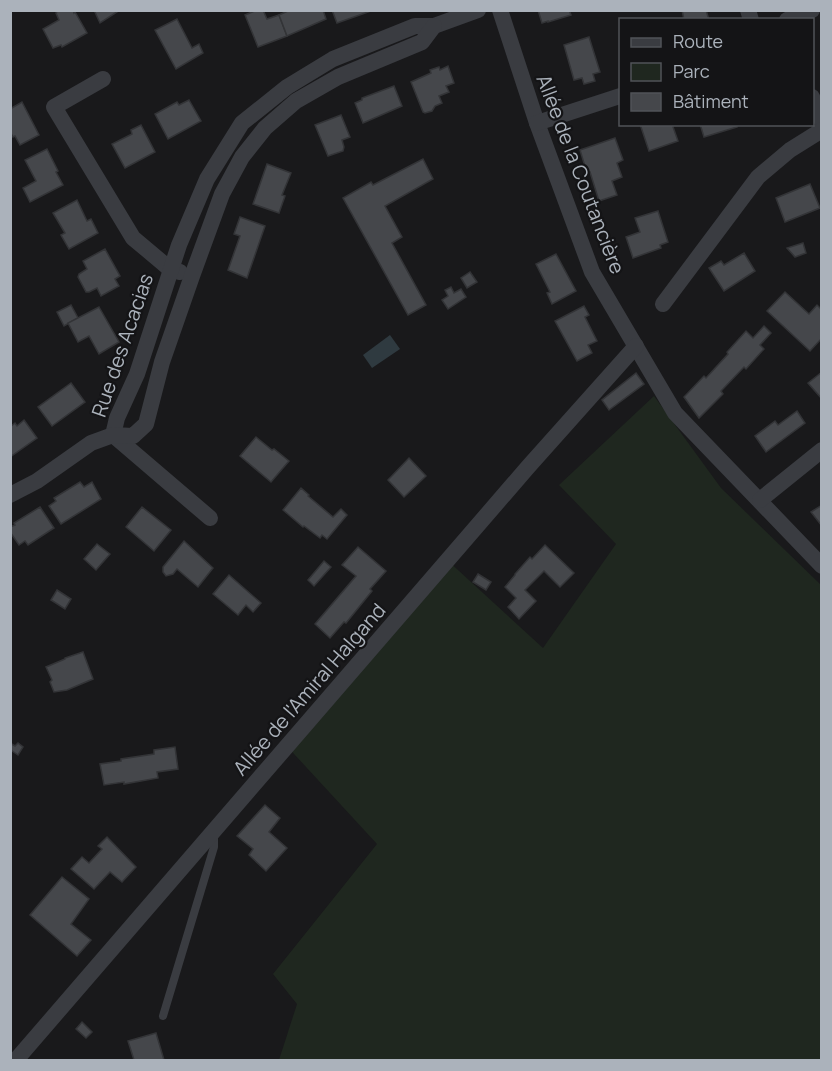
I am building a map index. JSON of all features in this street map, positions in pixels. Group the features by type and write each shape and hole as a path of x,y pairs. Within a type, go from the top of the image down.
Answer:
{"street":[{"name":"Rue des Acacias","path":"113,435 117,418 137,374 178,245 207,179 242,123 287,87 333,59 415,26 434,26 478,10"},
{"name":"Allée de la Coutancière","path":"500,10 537,123 592,272 675,413 822,566"},
{"path":"792,18 812,10"},
{"name":"Rue des Acacias","path":"10,495 37,481 92,443 113,435 133,436 147,424 162,362 222,194 242,157 265,128 296,100 338,77 422,42 434,26"},
{"name":"Rue des Acacias","path":"103,79 54,107 132,238 170,269 192,276"},
{"path":"537,123 619,97"},
{"path":"814,100 822,121"},
{"path":"663,304 758,177 790,150 822,130"},
{"name":"Allée de l'Amiral Halgand","path":"16,1060 528,467 636,346"},
{"name":"Rue des Acacias","path":"113,435 210,518"},
{"path":"760,500 822,450"}],"lane":[{"path":"163,1016 214,847 214,832"}],"green space":[{"path":"654,396 721,488 821,585 821,1060 279,1060 297,1004 273,974 377,844 283,742 446,559 543,648 616,544 559,485"}],"shaded area":[{"path":"390,335 400,349 372,368 363,355"}],"building":[{"path":"58,10 73,10 87,33 62,47 61,45 53,48 43,29 59,20 56,13"},
{"path":"94,10 120,10 100,23"},
{"path":"263,10 267,19 279,15 287,36 258,47 245,15"},
{"path":"290,10 323,10 326,19 287,36 279,15"},
{"path":"332,10 371,10 371,11 337,23"},
{"path":"538,10 569,10 571,15 542,23"},
{"path":"682,10 706,10 708,18 684,18"},
{"path":"177,19 192,48 199,44 203,53 176,69 155,30"},
{"path":"589,37 600,72 593,74 595,81 584,84 582,78 574,80 564,45"},
{"path":"448,66 454,83 446,86 449,92 439,96 442,103 435,106 432,111 423,112 411,82 431,73 430,70 439,67 440,70"},
{"path":"394,86 402,106 363,123 355,103"},
{"path":"189,100 201,121 168,139 155,114 177,102 179,105"},
{"path":"22,102 39,135 20,145 10,132 10,109"},
{"path":"341,115 350,137 342,140 343,151 328,156 315,125"},
{"path":"141,125 155,152 125,168 112,144 132,134 131,130"},
{"path":"641,126 673,126 678,141 649,151"},
{"path":"701,126 737,127 704,137"},
{"path":"615,138 623,160 617,163 622,177 612,181 617,195 599,201 580,150"},
{"path":"47,149 63,185 30,202 23,188 36,181 25,160"},
{"path":"423,159 433,179 385,206 402,237 392,243 426,305 408,315 343,198 371,182 373,185"},
{"path":"267,164 291,173 282,195 285,196 279,213 253,204"},
{"path":"810,184 820,208 785,222 776,198"},
{"path":"77,200 87,221 91,219 98,233 69,249 61,235 65,233 53,213"},
{"path":"658,211 668,242 660,245 661,248 633,258 626,237 640,232 635,218"},
{"path":"240,217 265,226 247,278 228,270 240,236 234,234"},
{"path":"803,243 806,253 795,257 787,248"},
{"path":"105,249 120,276 115,279 119,286 101,296 97,288 86,292 78,277 87,269 83,261"},
{"path":"744,253 755,271 724,291 709,268 721,261 724,265"},
{"path":"556,254 576,291 552,304 547,293 550,292 536,264"},
{"path":"470,272 477,282 467,288 461,278"},
{"path":"451,287 454,293 461,289 466,297 448,309 442,300 448,296 445,290"},
{"path":"785,292 809,314 817,305 822,310 822,338 810,351 767,311"},
{"path":"71,305 78,318 64,326 57,312"},
{"path":"584,306 589,315 585,317 597,341 588,345 592,353 577,361 555,321"},
{"path":"99,307 119,342 99,354 89,336 78,342 68,323"},
{"path":"764,326 771,333 760,345 764,349 721,391 723,394 699,418 684,397 704,376 706,378 746,331 753,338"},
{"path":"822,372 822,399 808,383"},
{"path":"636,373 644,384 609,410 602,400"},
{"path":"71,383 85,402 52,426 38,407"},
{"path":"797,411 805,423 766,452 755,436 775,421 778,425"},
{"path":"24,420 37,438 10,457 10,427 15,423 17,426"},
{"path":"256,437 289,461 271,482 240,456"},
{"path":"409,458 426,476 404,497 388,480"},
{"path":"80,482 84,487 92,482 101,499 61,524 49,506 56,501 54,498"},
{"path":"301,488 333,517 341,509 347,515 327,539 322,535 320,538 303,527 283,510"},
{"path":"822,505 822,526 811,512"},
{"path":"40,507 54,528 28,545 25,541 19,545 10,532 10,527"},
{"path":"142,507 171,530 154,551 126,527"},
{"path":"184,541 213,568 198,587 177,569 173,574 166,576 163,572 163,567"},
{"path":"97,544 110,554 96,570 84,559"},
{"path":"545,545 574,573 560,587 544,571 525,590 536,601 519,619 508,607 516,598 505,587 530,557 532,559"},
{"path":"358,547 386,571 346,623 344,622 330,638 315,624 356,576 342,565"},
{"path":"324,561 331,567 314,586 308,580"},
{"path":"478,574 491,582 486,590 473,582"},
{"path":"229,575 261,603 253,612 246,605 238,615 213,594"},
{"path":"57,590 71,599 65,609 51,600"},
{"path":"83,652 93,679 67,690 54,692 46,667"},
{"path":"10,743 15,746 18,743 23,747 18,755 12,751 10,753"},
{"path":"175,747 178,769 157,772 158,778 104,785 100,764 154,754 154,750"},
{"path":"265,805 280,818 269,832 287,848 266,871 249,855 253,849 237,836"},
{"path":"107,837 136,867 122,882 110,872 94,889 71,869 82,857 89,863 102,849 98,846"},
{"path":"62,877 89,899 71,924 91,940 77,956 30,915"},
{"path":"82,1022 92,1032 86,1038 76,1029"},
{"path":"156,1033 164,1060 134,1060 128,1041"}]}
